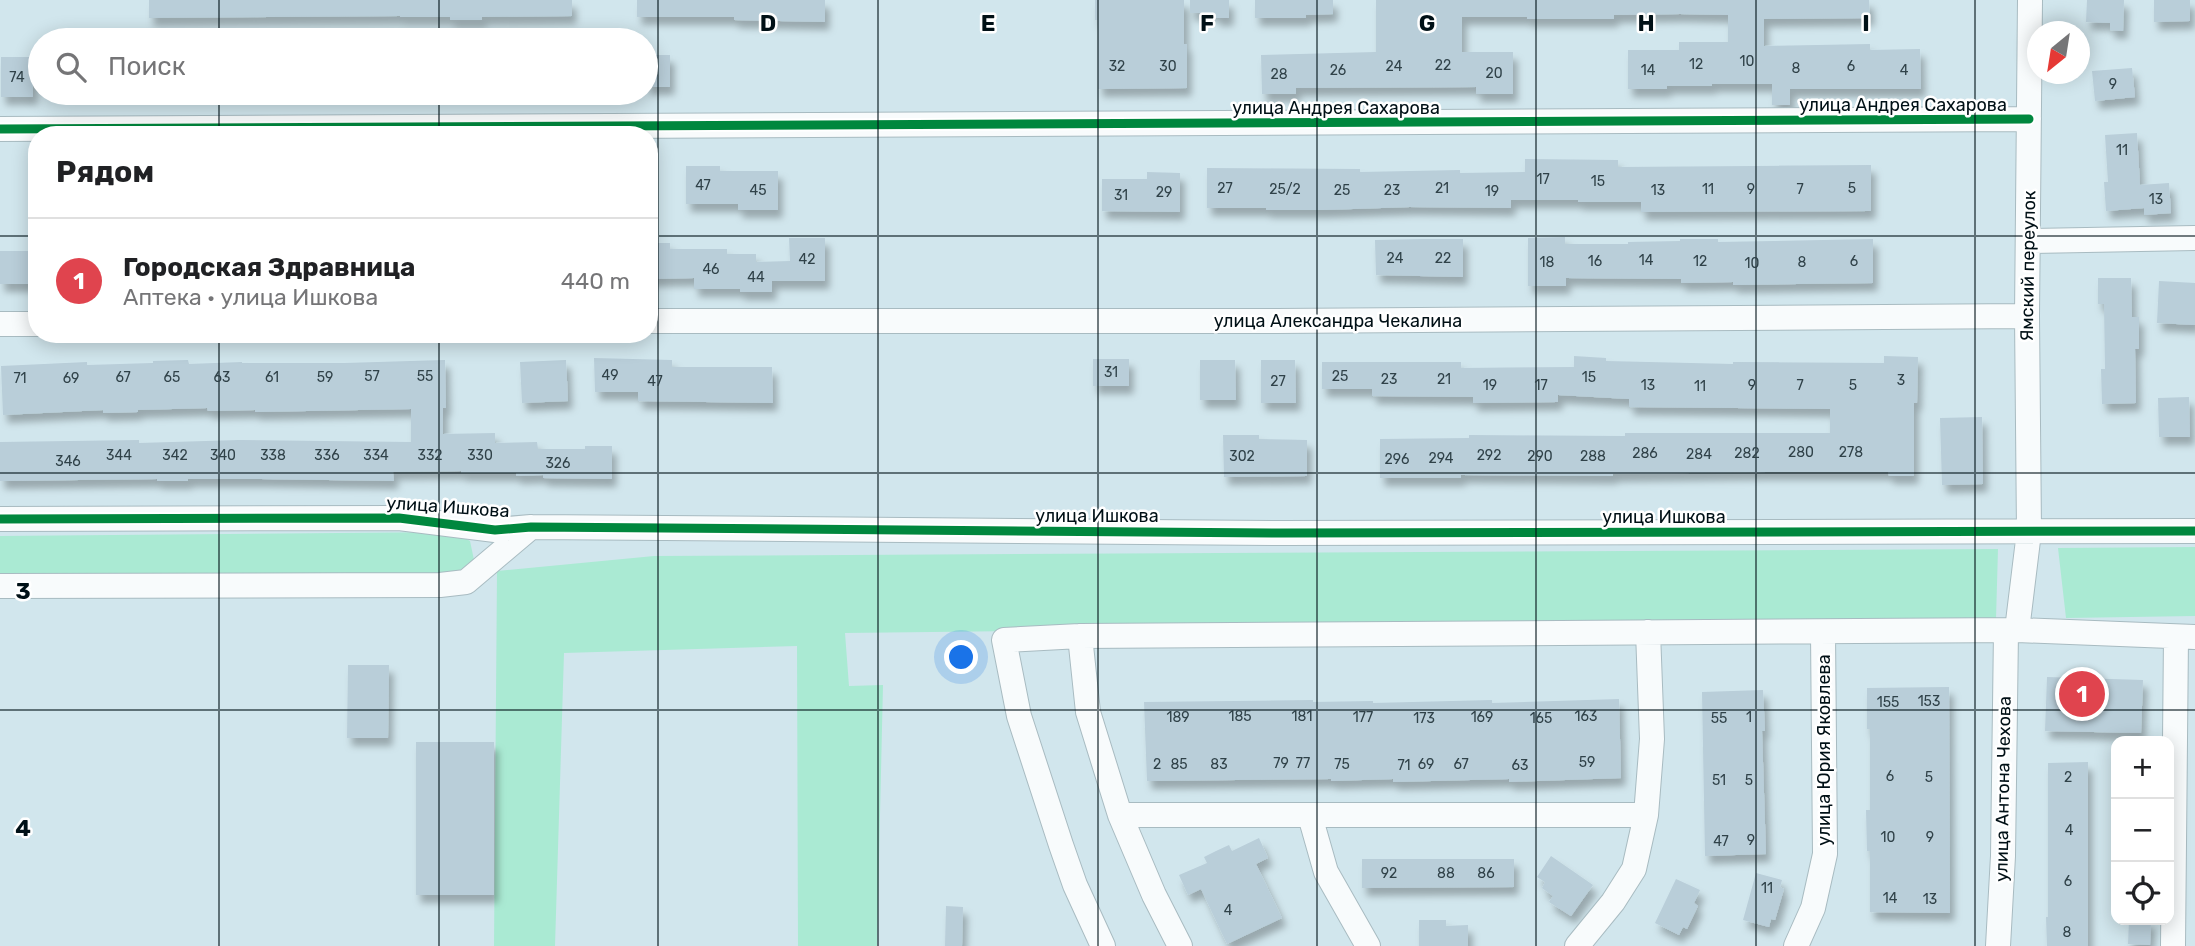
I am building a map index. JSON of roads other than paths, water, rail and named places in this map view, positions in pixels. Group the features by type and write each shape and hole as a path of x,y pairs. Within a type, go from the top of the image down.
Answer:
{"street":[{"name":"Ямский переулок","path":"2011,631 2029,532 2027,316 2030,0"},
{"name":"улица Андрея Сахарова","path":"644,126 2029,120"},
{"name":"улица Андрея Сахарова","path":"0,130 28,130"},
{"path":"2029,241 2195,238"},
{"name":"улица Александра Чекалина","path":"658,321 1290,321 2027,316"},
{"path":"0,324 28,324"},
{"name":"улица Ишкова","path":"0,519 399,518 495,530 531,527 1280,533 2195,531"},
{"path":"0,586 440,585 466,582 531,527"},
{"path":"1103,946 1075,885 1049,807 1020,716 1004,640 1080,636 2011,631 2186,637 2173,946"},
{"name":"улица Антона Чехова","path":"1998,946 2011,631"},
{"path":"1577,946 1613,902 1634,869 1646,815 1652,739 1648,632"},
{"name":"улица Юрия Яковлева","path":"1796,946 1813,908 1825,854 1823,633"},
{"path":"1080,636 1088,712 1120,815 1180,946"},
{"path":"1120,815 1646,815"},
{"path":"1310,816 1326,872 1368,946"}],"place":[{"name":"Городская Здравница","path":"2082,694"}]}
